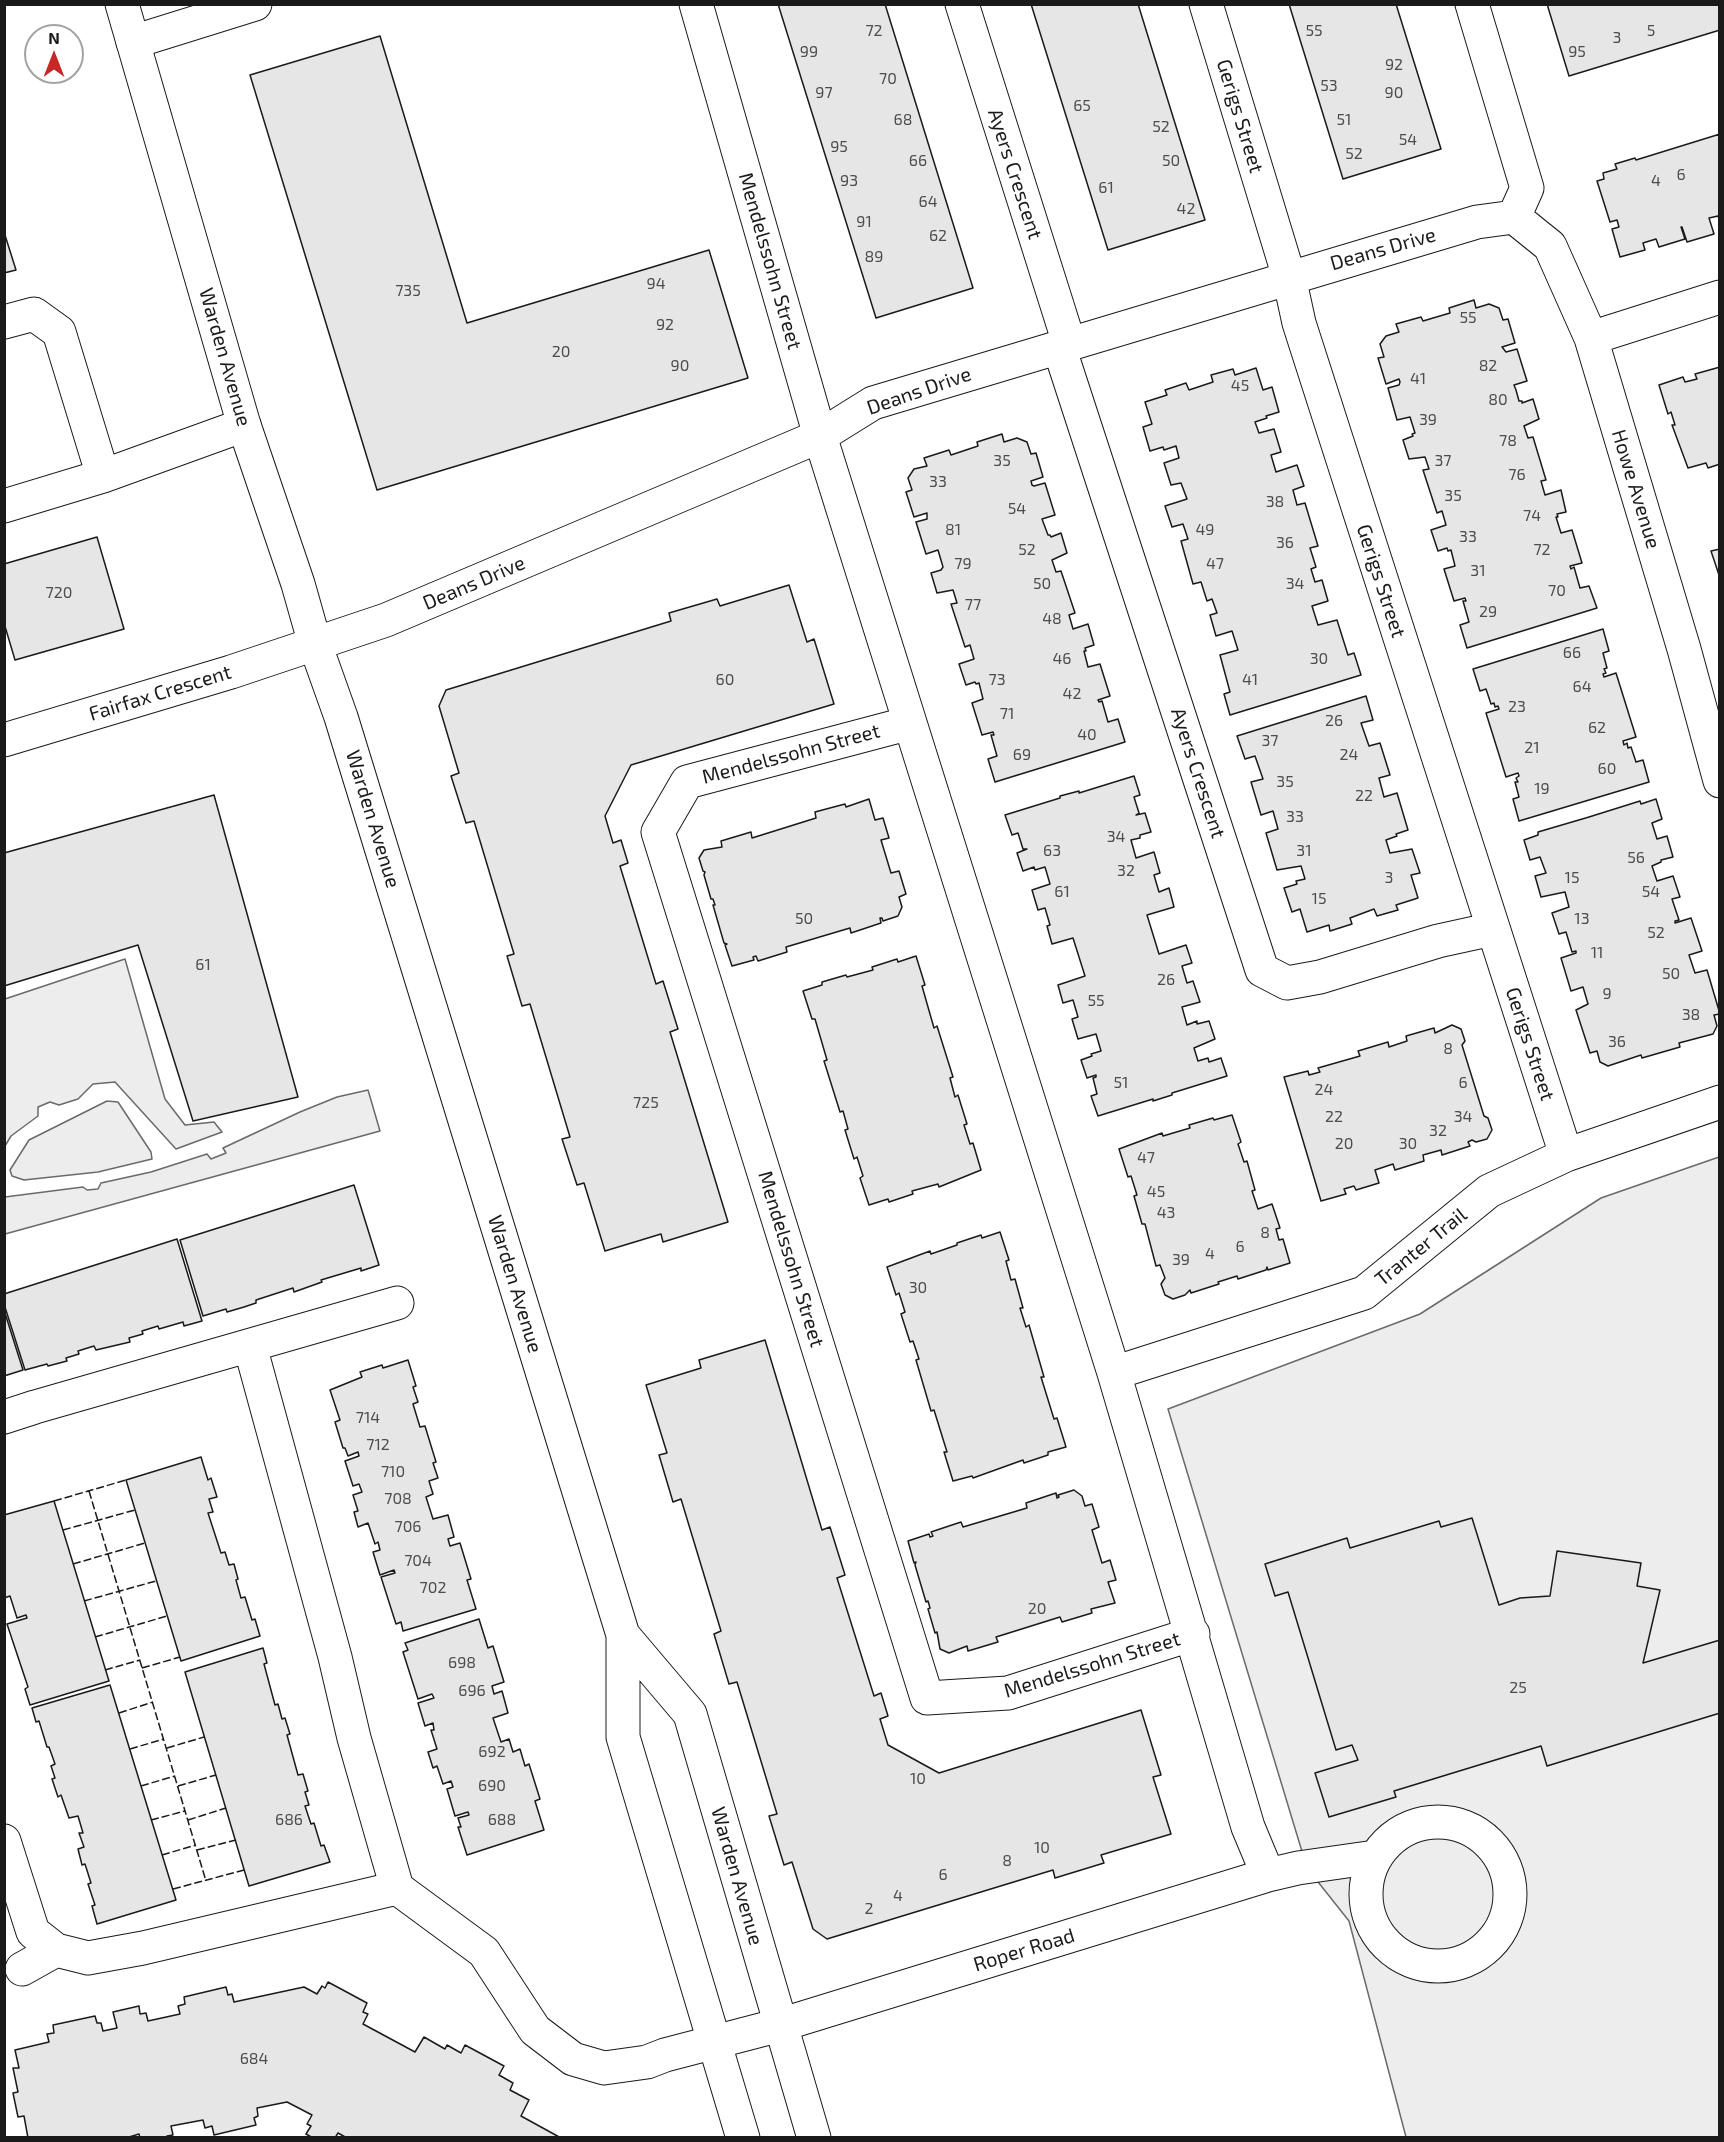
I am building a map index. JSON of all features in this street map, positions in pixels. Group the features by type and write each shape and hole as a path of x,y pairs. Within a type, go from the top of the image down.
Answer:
{"street":[{"name":"Warden Avenue","path":"122,4 244,424 341,717 623,1635 623,1737 743,2138"},
{"path":"134,42 255,4"},
{"name":"Mendelssohn Street","path":"696,4 820,436 1114,1373 1248,1827 1268,1875"},
{"name":"Ayers Crescent","path":"962,4 1064,345 1262,970 1287,983 1320,977 1438,941 1493,928"},
{"name":"Gerigs Street","path":"1206,4 1289,277 1299,324 1566,1155"},
{"path":"1472,4 1527,188 1514,217"},
{"name":"Deans Drive","path":"315,644 386,620 820,436 873,403 1477,222 1514,217"},
{"name":"Howe Avenue","path":"1514,217 1550,246 1591,338 1684,649 1708,695 1719,781"},
{"path":"1591,338 1719,297"},
{"path":"4,322 34,314 59,332 103,476"},
{"path":"4,506 103,476 244,424"},
{"name":"Fairfax Crescent","path":"4,740 231,672 315,644"},
{"name":"Mendelssohn Street","path":"910,723 687,782 658,832 927,1698 1008,1693 1192,1634"},
{"name":"Tranter Trail","path":"1114,1373 1364,1293 1489,1191 1566,1155 1719,1102"},
{"path":"4,1418 35,1407 396,1303"},
{"path":"4,1841 33,1932 56,1950 88,1958 143,1948 398,1888 354,1738 335,1657 250,1346"},
{"name":"Warden Avenue","path":"623,1635 690,1714 814,2138"},
{"path":"1434,1822 1458,1825 1479,1835 1496,1852 1507,1873 1509,1885 1510,1896 1506,1919 1494,1940 1476,1956 1455,1965 1431,1967 1407,1960 1387,1947 1373,1927 1366,1904 1366,1880 1375,1857 1391,1839 1411,1827 1434,1822"},
{"name":"Roper Road","path":"398,1888 484,1952 535,2030 573,2059 604,2068 647,2062 665,2055 780,2025 1268,1875 1298,1868 1375,1857"},
{"path":"22,1969 56,1950"}],"shaded area":[{"path":"125,959 165,1099 185,1125 214,1122 222,1132 176,1149 115,1082 93,1084 78,1099 59,1105 50,1102 38,1107 38,1116 11,1136 5,1146 5,999"},
{"path":"368,1090 380,1131 5,1234 5,1197 83,1187 87,1190 98,1189 101,1183 151,1172 207,1154 211,1159 226,1153 223,1148 300,1112 337,1097"},
{"path":"107,1101 118,1102 151,1152 152,1159 98,1172 24,1180 12,1176 10,1170 29,1140"},
{"path":"1719,1157 1719,2137 1406,2137 1349,1921 1307,1868 1168,1409 1420,1314 1601,1198"}],"building":[{"path":"778,4 885,4 973,288 876,318"},
{"path":"1031,4 1138,4 1205,220 1108,250"},
{"path":"1289,4 1396,4 1441,149 1343,179"},
{"path":"1547,4 1720,4 1720,30 1569,76"},
{"path":"380,36 467,323 709,250 748,378 377,490 250,75"},
{"path":"1720,134 1720,222 1718,216 1709,218 1714,234 1687,242 1681,227 1685,239 1659,247 1656,239 1643,243 1645,250 1620,257 1612,229 1619,227 1617,220 1610,222 1597,181 1604,179 1603,173 1617,169 1615,164 1635,158 1636,160"},
{"path":"4,232 16,270 4,273"},
{"path":"1474,300 1476,308 1489,304 1499,308 1503,320 1508,319 1515,343 1502,347 1506,352 1517,349 1527,381 1514,385 1519,401 1522,403 1533,399 1539,419 1524,426 1528,438 1533,437 1546,480 1541,481 1545,495 1561,490 1566,512 1557,514 1558,517 1556,517 1561,533 1572,530 1582,563 1570,566 1571,569 1574,567 1580,588 1589,586 1597,608 1467,648 1460,625 1469,622 1463,601 1466,601 1465,598 1454,601 1444,569 1455,566 1451,550 1448,551 1447,548 1438,551 1431,530 1446,525 1442,511 1437,513 1423,470 1429,469 1425,457 1409,459 1403,440 1415,433 1410,417 1397,420 1388,388 1399,385 1399,379 1386,384 1378,358 1384,357 1380,344 1386,336 1399,332 1396,324 1421,317 1423,321 1450,313 1449,308"},
{"path":"1720,367 1720,464 1708,468 1706,463 1688,468 1672,425 1675,425 1671,412 1668,414 1659,385 1683,377 1685,382 1697,379 1695,374"},
{"path":"1256,368 1263,390 1272,387 1279,412 1255,422 1259,433 1274,429 1281,452 1271,455 1276,472 1297,465 1304,486 1293,490 1297,505 1305,503 1318,546 1310,548 1316,567 1311,569 1315,582 1322,580 1328,601 1312,606 1318,625 1337,620 1348,655 1354,653 1361,675 1230,715 1224,694 1230,692 1220,655 1238,650 1232,631 1216,636 1210,615 1217,613 1212,599 1207,601 1201,582 1193,584 1181,541 1188,539 1183,524 1172,527 1165,506 1187,499 1181,483 1171,485 1164,463 1179,458 1176,446 1150,451 1143,427 1152,424 1145,402 1167,395 1165,390 1186,383 1189,390 1213,382 1211,375 1233,369 1235,375"},
{"path":"1002,434 1004,442 1017,438 1027,442 1031,454 1036,453 1043,477 1031,481 1034,486 1045,483 1055,515 1042,519 1048,535 1051,537 1061,533 1067,553 1052,560 1056,572 1061,571 1075,613 1069,615 1073,629 1088,624 1094,645 1085,648 1086,651 1084,651 1088,667 1100,664 1110,696 1098,700 1102,701 1108,722 1118,719 1125,742 995,782 988,759 997,756 991,735 994,735 993,732 982,735 972,703 983,699 979,683 966,685 959,664 974,659 970,645 965,647 951,604 957,603 953,590 937,593 931,573 943,567 938,550 926,554 916,522 927,519 927,513 914,517 906,492 912,490 908,478 914,469 927,466 924,458 949,450 951,455 978,446 977,442"},
{"path":"97,537 124,629 15,660 4,623 4,564"},
{"path":"1720,549 1720,578 1711,551"},
{"path":"789,585 807,642 814,639 834,704 631,765 605,816 613,843 621,840 628,863 620,866 656,984 663,981 678,1029 670,1032 728,1222 663,1242 661,1234 605,1251 584,1183 577,1185 562,1139 570,1137 530,1004 522,1006 507,956 514,954 474,821 466,823 451,776 459,773 439,706 446,690 671,621 669,613 717,599 720,606"},
{"path":"1603,629 1609,651 1603,653 1607,668 1604,669 1606,673 1603,674 1604,677 1616,673 1636,737 1623,741 1624,745 1627,743 1628,748 1631,747 1636,762 1643,760 1649,782 1519,821 1513,799 1519,797 1515,782 1518,782 1516,778 1519,776 1518,773 1506,777 1486,713 1499,709 1494,703 1491,704 1486,689 1480,691 1473,669"},
{"path":"1366,696 1373,720 1361,723 1369,746 1380,743 1390,775 1379,778 1384,797 1397,793 1408,830 1386,840 1390,853 1412,849 1420,873 1411,875 1418,898 1396,905 1398,910 1377,916 1374,909 1350,918 1352,924 1330,931 1329,925 1307,932 1300,909 1292,912 1284,888 1305,879 1301,866 1277,870 1266,833 1278,829 1273,811 1261,815 1251,782 1263,779 1255,756 1245,759 1237,736"},
{"path":"1134,776 1140,795 1134,797 1139,813 1136,815 1145,813 1151,832 1131,840 1136,858 1154,852 1160,873 1154,875 1159,892 1169,888 1174,907 1147,915 1159,954 1186,945 1192,963 1182,966 1187,983 1193,981 1200,1002 1182,1007 1187,1025 1197,1021 1197,1024 1209,1021 1215,1039 1194,1048 1198,1061 1208,1058 1209,1062 1221,1058 1227,1076 1153,1101 1153,1099 1098,1116 1091,1096 1097,1094 1093,1078 1096,1075 1087,1078 1081,1060 1101,1051 1096,1034 1078,1039 1072,1019 1078,1017 1073,1000 1063,1003 1058,985 1085,976 1073,938 1052,944 1045,908 1038,910 1032,890 1050,884 1045,867 1035,870 1034,867 1023,871 1017,853 1027,849 1023,849 1018,833 1012,835 1005,815 1060,798 1060,796 1079,791 1079,793"},
{"path":"214,795 298,1097 193,1121 138,945 4,986 4,853"},
{"path":"869,799 875,820 883,818 889,838 881,840 891,873 899,871 906,894 899,897 902,907 898,916 883,921 880,918 881,923 851,933 850,928 786,947 787,952 758,961 756,956 753,957 754,960 732,966 699,858 704,850 722,847 721,841 751,832 752,838 816,818 815,812 845,804 846,807"},
{"path":"1656,799 1662,819 1652,823 1657,839 1667,836 1673,857 1661,860 1652,866 1657,881 1673,876 1680,897 1672,899 1679,920 1675,923 1691,918 1702,951 1689,955 1695,973 1707,970 1720,1014 1714,1015 1717,1026 1713,1034 1679,1043 1680,1047 1642,1058 1641,1055 1608,1066 1600,1062 1597,1051 1590,1053 1576,1010 1588,1004 1583,987 1571,991 1561,958 1576,953 1576,951 1572,952 1566,932 1559,934 1552,913 1569,907 1565,892 1541,897 1535,876 1546,873 1540,857 1530,860 1524,840 1538,835 1538,832 1640,801 1641,804"},
{"path":"916,956 934,1028 937,1026 953,1077 950,1078 955,1097 958,1095 967,1124 964,1125 970,1144 973,1143 981,1170 939,1187 938,1184 912,1191 913,1194 889,1202 888,1199 869,1205 860,1178 863,1176 857,1157 854,1159 845,1130 848,1129 843,1111 840,1112 824,1061 827,1060 815,1019 812,1019 803,991 822,985 822,982 873,970 872,967 897,959 898,962"},
{"path":"1452,1025 1461,1029 1465,1041 1462,1045 1484,1116 1488,1118 1492,1130 1487,1139 1476,1142 1472,1140 1468,1142 1470,1146 1442,1155 1441,1150 1423,1155 1424,1161 1395,1170 1393,1164 1375,1170 1379,1183 1356,1190 1354,1186 1344,1189 1346,1194 1321,1201 1284,1077 1308,1071 1309,1075 1320,1072 1318,1068 1360,1056 1358,1051 1388,1042 1389,1047 1407,1041 1406,1036 1434,1028 1435,1033"},
{"path":"1232,1115 1241,1142 1238,1144 1244,1162 1247,1161 1255,1190 1252,1191 1258,1209 1272,1204 1280,1228 1276,1229 1279,1240 1283,1239 1290,1263 1268,1270 1267,1267 1266,1270 1238,1279 1237,1276 1191,1293 1190,1290 1185,1295 1173,1299 1165,1295 1161,1284 1165,1278 1160,1265 1156,1266 1145,1224 1142,1224 1134,1196 1137,1195 1131,1176 1128,1177 1119,1149 1162,1133 1163,1136 1190,1128 1189,1125"},
{"path":"354,1185 379,1265 321,1280 322,1282 294,1292 293,1288 227,1312 226,1309 203,1316 180,1240"},
{"path":"1000,1232 1009,1260 1006,1261 1011,1280 1015,1279 1023,1308 1020,1308 1026,1327 1029,1325 1044,1377 1041,1377 1054,1419 1057,1418 1066,1447 1024,1463 1023,1460 973,1478 972,1476 953,1481 944,1452 947,1452 934,1410 931,1411 916,1360 919,1359 913,1341 910,1342 901,1314 905,1312 899,1293 896,1295 887,1267 930,1251 931,1254 981,1235 982,1238"},
{"path":"177,1239 202,1321 184,1326 183,1322 159,1329 158,1326 129,1338 130,1342 96,1350 94,1346 78,1351 79,1354 66,1358 67,1361 25,1370 4,1304 4,1294"},
{"path":"4,1310 23,1370 4,1376"},
{"path":"765,1340 822,1530 830,1527 845,1575 837,1578 874,1696 881,1693 888,1716 880,1719 888,1745 939,1773 1141,1710 1161,1775 1153,1777 1171,1834 1101,1855 1104,1863 1055,1878 1053,1870 827,1939 813,1929 792,1862 784,1865 769,1816 777,1814 737,1682 729,1684 714,1634 721,1631 681,1499 673,1502 659,1455 667,1453 646,1385 701,1368 699,1360"},
{"path":"408,1360 418,1402 413,1404 420,1427 425,1426 436,1462 433,1463 438,1478 429,1481 433,1494 426,1497 433,1519 448,1515 454,1537 448,1539 450,1546 460,1543 471,1579 467,1580 476,1609 403,1631 401,1622 396,1624 381,1577 395,1573 394,1570 380,1575 373,1552 380,1550 378,1542 375,1544 368,1523 358,1527 354,1512 358,1511 353,1495 362,1492 359,1484 353,1486 345,1461 359,1456 358,1452 348,1456 343,1448 335,1422 340,1420 330,1390 362,1377 360,1372"},
{"path":"201,1457 208,1480 211,1478 217,1497 209,1499 213,1512 208,1513 221,1553 225,1552 229,1565 234,1564 241,1598 245,1597 260,1636 181,1661 126,1480"},
{"path":"1074,1490 1082,1496 1085,1506 1092,1504 1099,1527 1092,1530 1102,1563 1110,1560 1116,1580 1108,1582 1115,1603 1091,1609 1092,1613 1062,1622 1060,1617 996,1637 998,1642 968,1651 967,1646 949,1653 940,1649 937,1632 935,1633 928,1609 930,1608 928,1601 926,1602 908,1541 929,1534 930,1537 933,1536 931,1532 961,1522 963,1527 1027,1508 1026,1503 1056,1493 1057,1498 1058,1495"},
{"path":"54,1501 109,1681 30,1705 25,1689 28,1687 7,1624 27,1618 26,1615 17,1618 10,1596 4,1598 4,1515"},
{"path":"1472,1518 1499,1605 1520,1598 1550,1596 1557,1551 1641,1563 1637,1586 1660,1590 1643,1663 1720,1640 1720,1713 1547,1766 1541,1746 1394,1791 1396,1797 1329,1817 1315,1773 1358,1760 1352,1745 1336,1750 1288,1592 1275,1596 1265,1564 1347,1538 1350,1548 1439,1521 1441,1527"},
{"path":"479,1619 488,1648 493,1646 504,1682 492,1686 494,1694 502,1691 508,1713 493,1718 501,1742 509,1739 513,1752 520,1749 525,1766 529,1764 540,1799 535,1801 544,1830 467,1855 458,1827 461,1827 458,1818 469,1815 468,1812 455,1816 447,1789 453,1787 451,1781 443,1784 437,1766 433,1768 428,1752 437,1749 431,1730 434,1730 433,1723 425,1726 418,1703 434,1698 432,1694 418,1699 403,1652 408,1650 405,1643"},
{"path":"263,1648 267,1663 264,1664 275,1705 278,1704 282,1719 285,1718 290,1734 287,1735 298,1775 303,1774 308,1791 305,1792 309,1805 305,1806 311,1824 314,1823 321,1846 324,1845 330,1862 249,1886 185,1672"},
{"path":"110,1685 176,1900 97,1924 92,1906 95,1905 88,1884 91,1883 85,1864 82,1865 78,1849 84,1847 79,1833 83,1833 78,1816 69,1818 61,1795 58,1797 52,1779 55,1778 51,1766 55,1764 32,1708"},
{"path":"328,1982 367,2003 363,2012 368,2014 363,2024 415,2052 424,2037 445,2049 447,2045 461,2053 465,2045 504,2066 499,2075 513,2083 510,2090 529,2100 521,2116 561,2138 347,2138 338,2133 335,2138 313,2138 306,2134 311,2126 307,2124 312,2115 287,2102 257,2108 258,2116 254,2118 256,2125 214,2135 212,2126 205,2128 203,2120 171,2126 173,2135 167,2138 140,2138 139,2134 126,2138 28,2138 24,2116 18,2117 13,2093 18,2092 13,2068 19,2068 15,2050 49,2042 47,2034 54,2033 53,2025 95,2016 97,2023 101,2023 103,2031 117,2028 113,2012 139,2006 140,2014 146,2013 148,2021 180,2014 178,2006 185,2004 184,1997 226,1987 228,1995 232,1994 234,2002 304,1987 317,1994 322,1986 325,1988"}],"fence":[{"path":"54,1501 126,1480"},
{"path":"89,1491 206,1881"},
{"path":"63,1530 135,1510"},
{"path":"73,1564 145,1543"},
{"path":"84,1601 156,1581"},
{"path":"95,1637 167,1616"},
{"path":"142,1668 180,1657"},
{"path":"105,1670 140,1660"},
{"path":"119,1713 153,1702"},
{"path":"167,1748 204,1737"},
{"path":"130,1749 164,1739"},
{"path":"178,1786 216,1775"},
{"path":"141,1786 175,1776"},
{"path":"188,1820 226,1808"},
{"path":"151,1820 185,1811"},
{"path":"197,1850 236,1840"},
{"path":"162,1855 196,1845"},
{"path":"173,1889 244,1870"}]}
